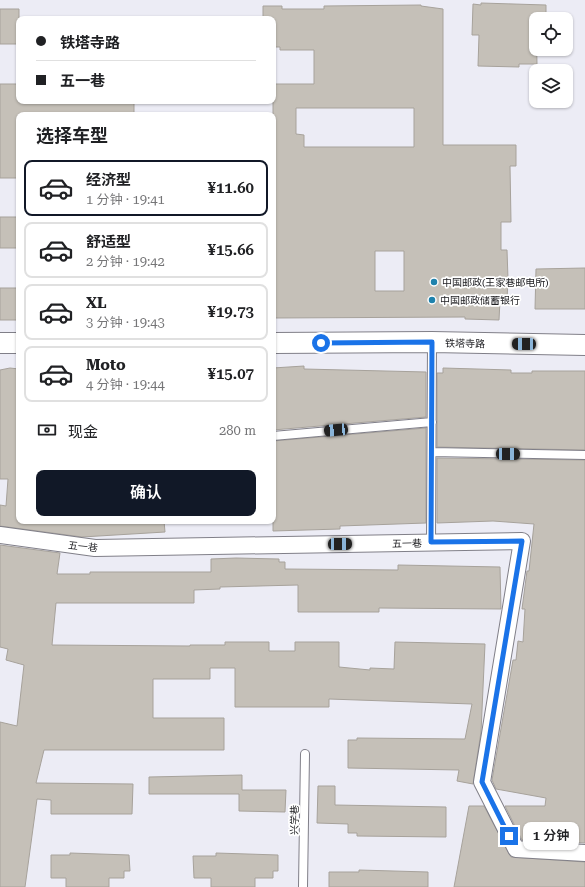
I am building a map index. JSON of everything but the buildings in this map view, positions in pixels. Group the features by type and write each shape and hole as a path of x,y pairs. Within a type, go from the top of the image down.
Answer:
{"street":[{"name":"铁塔寺路","path":"276,343 432,342 585,345"},
{"path":"0,343 16,343"},
{"name":"五一巷","path":"0,535 95,548 522,541 482,782 516,849 585,853"}],"lane":[{"path":"431,542 432,342"},
{"path":"276,436 432,422"},
{"path":"432,452 585,455"},
{"name":"兴学巷","path":"303,887 305,754"}],"place":[{"name":"中国邮政(王家巷邮电所)","path":"434,282"},
{"name":"中国邮政储蓄银行","path":"432,300"}],"route":[{"path":"321,343 432,342 431,542 522,541 482,782 509,836"}]}
